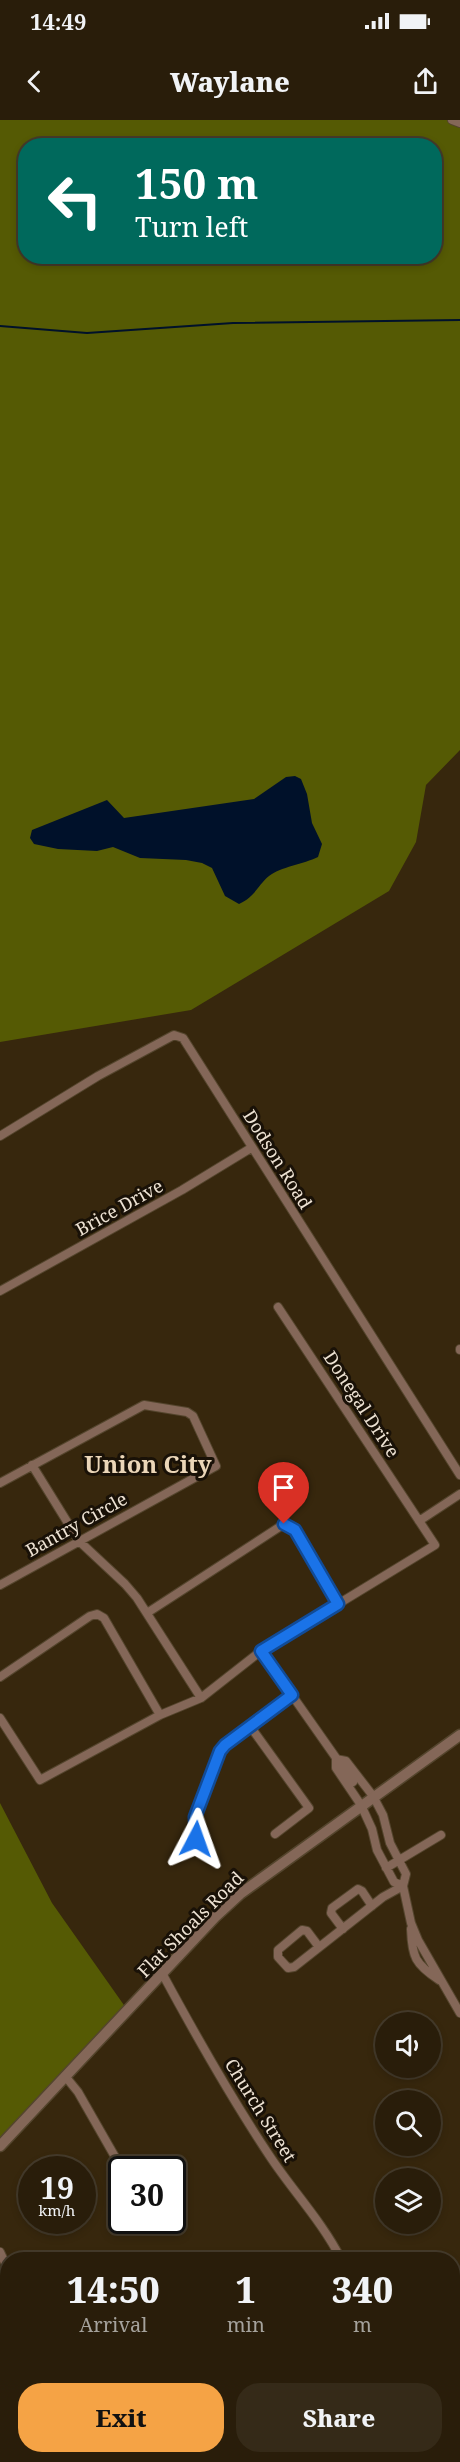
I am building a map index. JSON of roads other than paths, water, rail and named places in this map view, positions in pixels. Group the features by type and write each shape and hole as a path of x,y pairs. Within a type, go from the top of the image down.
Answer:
{"street":[{"path":"452,120 460,123"},
{"name":"Dodson Road","path":"0,1136 98,1076 174,1035 179,1035 460,1475"},
{"name":"Brice Drive","path":"0,1291 182,1190 251,1148"},
{"name":"Donegal Drive","path":"278,1307 435,1545 338,1604"},
{"name":"Bantry Circle","path":"0,1483 144,1405 187,1412 193,1416 216,1466 0,1584"},
{"path":"32,1465 78,1541 125,1584 147,1613 201,1698"},
{"path":"419,1521 460,1494"},
{"path":"0,1718 40,1780 160,1715 201,1698 261,1651 338,1604 295,1530 284,1524 147,1613"},
{"path":"0,1677 90,1616 97,1614 104,1618 160,1715"},
{"path":"261,1651 336,1758 336,1768 373,1796 383,1815 390,1843 406,1874 403,1886 411,1923 460,2013"},
{"path":"196,1839 195,1817 220,1751 292,1695"},
{"path":"250,1726 309,1808 275,1834"},
{"name":"Flat Shoals Road","path":"0,2146 162,1973 240,1894 460,1735"},
{"path":"353,1782 372,1829 377,1850 394,1882 403,1886"},
{"path":"386,1868 441,1835"},
{"path":"320,1947 307,1931 302,1929 278,1950 278,1957 288,1968 294,1967 320,1947 342,1929 372,1906 403,1886"},
{"path":"342,1929 331,1913 332,1908 357,1889 363,1891 372,1906"},
{"name":"Church Street","path":"162,1973 233,2100 289,2186 337,2252"},
{"path":"65,2076 78,2092 115,2156"}],"water":[{"path":"295,776 301,779 307,794 312,823 322,844 318,857 274,873 249,898 239,904 225,896 212,868 202,863 140,858 113,847 97,851 58,849 34,844 30,838 32,830 107,800 124,818 254,799 286,777"}],"waterway":[{"path":"0,326 87,333 233,323 460,320"}],"district":[{"name":"Union City","path":"148,1463"}]}
